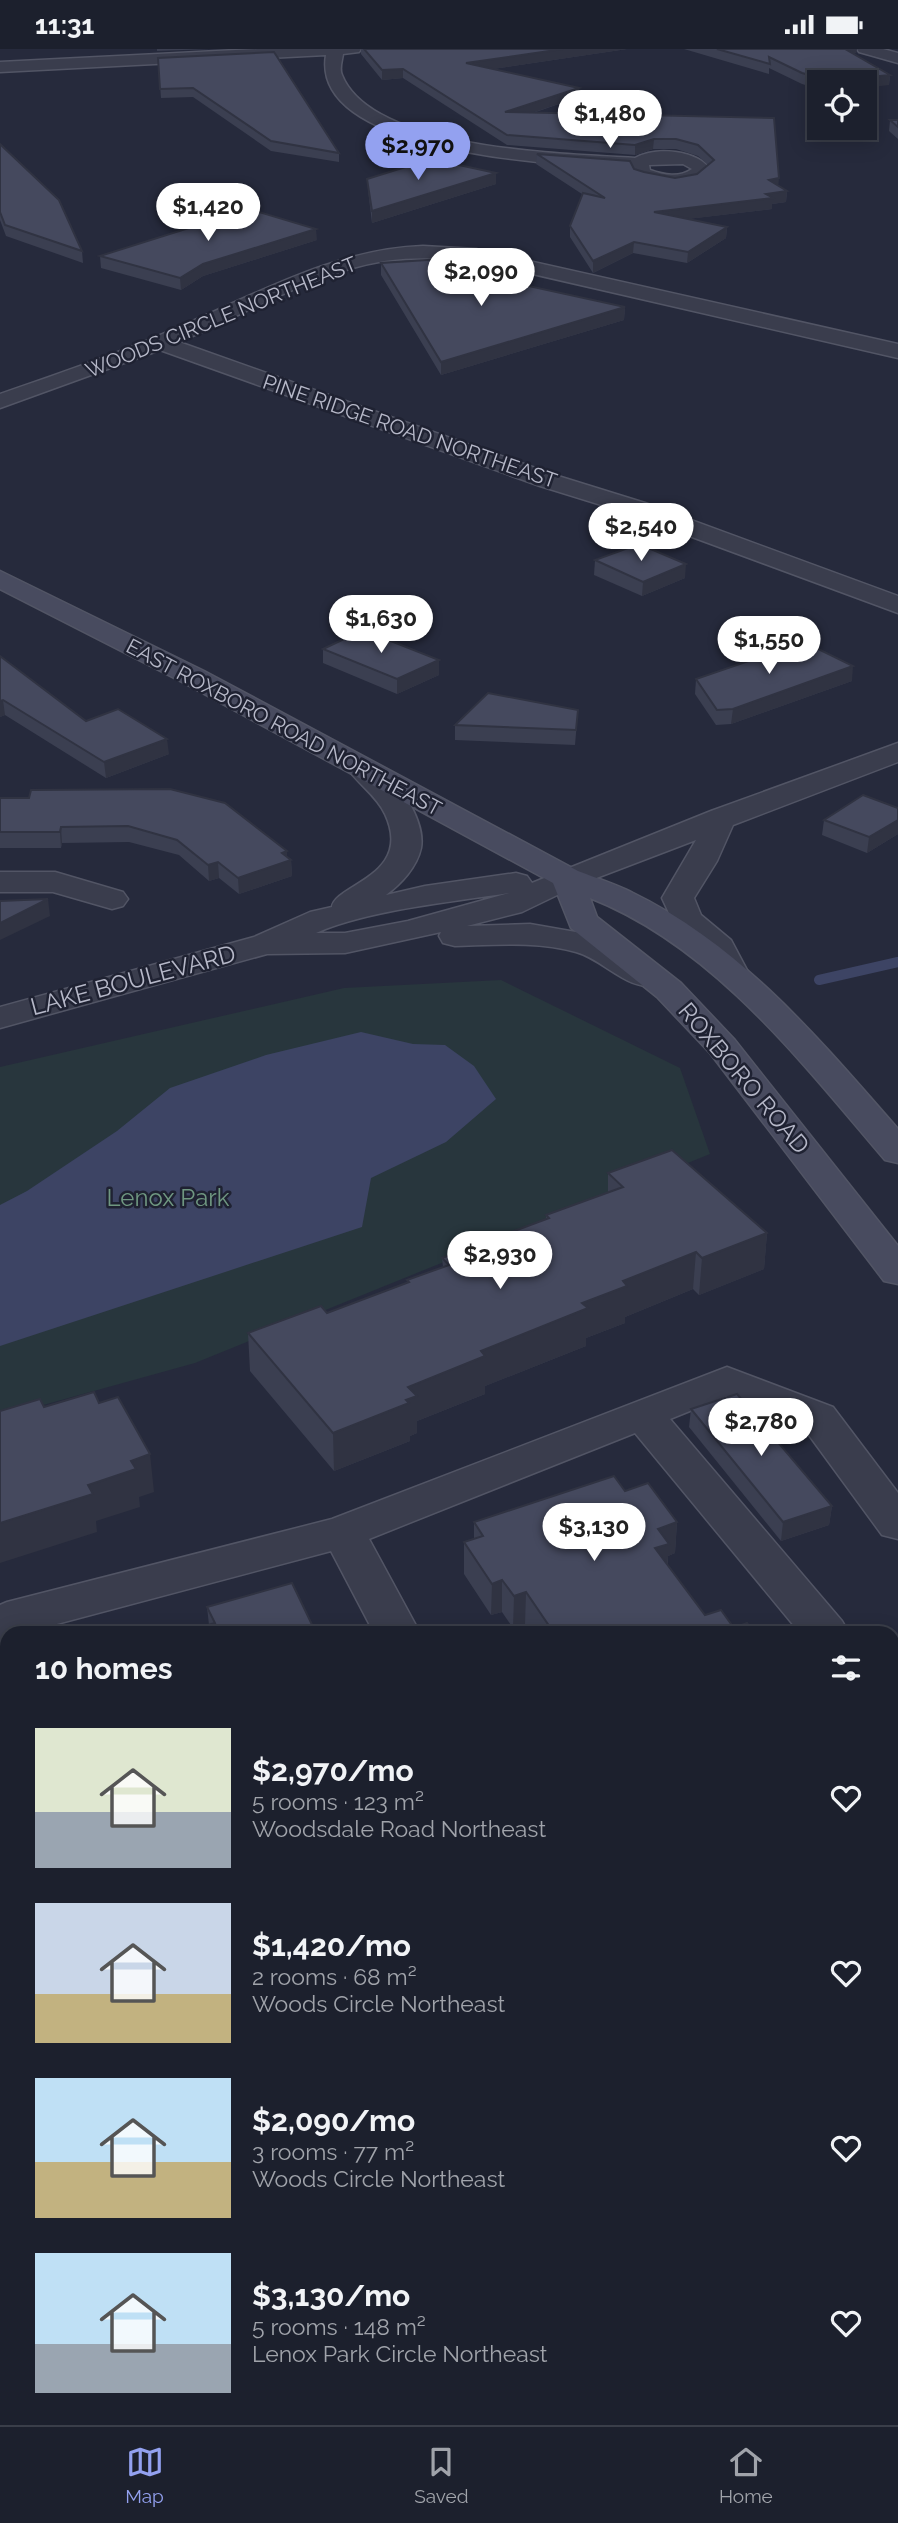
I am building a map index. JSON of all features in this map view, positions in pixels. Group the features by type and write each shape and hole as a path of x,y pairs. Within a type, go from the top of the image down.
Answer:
{"main road":[{"name":"EAST ROXBORO ROAD NORTHEAST","path":"0,579 194,677 567,877"},
{"path":"567,877 621,899 658,920 731,972 784,1021 898,1152"},
{"name":"ROXBORO ROAD","path":"567,877 582,921 669,990 722,1046 892,1255"}],"street":[{"path":"0,67 341,49 332,73 345,94 366,113 413,136 462,148 639,164"},
{"path":"865,49 898,58"},
{"name":"WOODS CIRCLE NORTHEAST","path":"0,401 160,342 336,269 371,258 442,252 476,255 531,266 898,351"},
{"name":"PINE RIDGE ROAD NORTHEAST","path":"160,342 549,481 636,508 898,605"},
{"path":"567,877 898,752"},
{"name":"LAKE BOULEVARD","path":"0,1018 266,944 357,900 386,880 402,863 405,846 404,823 392,799 362,768"},
{"path":"722,817 701,861 678,898 686,919 719,947 731,972"},
{"name":"LAKE BOULEVARD","path":"321,919 486,886 567,877"},
{"name":"LAKE BOULEVARD","path":"345,943 408,932 511,905 567,877"},
{"path":"0,882 55,883 112,899"},
{"name":"LAKE BOULEVARD","path":"266,944 345,943 480,934 530,935 587,944 669,990"},
{"path":"0,1624 23,1614 342,1532 727,1381 818,1417 898,1524"},
{"path":"642,1415 820,1626"},
{"path":"342,1532 393,1626"}],"green space":[{"name":"Lenox Park","path":"501,980 680,1068 710,1154 195,1363 0,1417 0,1067 344,988"}],"water":[{"path":"361,1032 413,1044 445,1045 474,1066 496,1099 446,1142 371,1178 362,1227 0,1346 0,1205 27,1191 117,1131 170,1088 266,1055"}],"building":[{"path":"364,49 563,49 466,63 579,88 505,112 774,118 779,178 769,180 787,191 766,194 773,198 654,212 727,227 688,252 634,242 593,261 570,226 583,193 605,198 537,154 630,161 634,169 675,178 697,174 714,160 698,145 676,139 654,139 635,145 507,135 403,69 382,70"},
{"path":"717,49 845,49 890,75 877,76 877,70 807,70 807,74 769,57 770,64"},
{"path":"274,52 339,153 271,141 193,88 160,89 158,58"},
{"path":"0,144 59,200 82,251 5,225 0,212"},
{"path":"431,159 496,173 372,211 367,179"},
{"path":"249,209 316,229 203,264 180,278 100,256"},
{"path":"443,259 463,291 492,278 625,307 441,362 381,263"},
{"path":"639,544 686,564 643,582 595,560"},
{"path":"363,630 439,660 397,679 323,649"},
{"path":"804,642 853,666 733,709 717,710 696,679"},
{"path":"0,656 86,721 118,709 167,739 104,762 3,700 0,701"},
{"path":"488,693 578,710 576,730 455,725"},
{"path":"170,789 225,803 287,851 282,853 291,860 238,878 218,862 208,865 177,840 128,826 61,827 60,832 0,832 0,798 29,798 31,790"},
{"path":"863,795 898,808 898,820 869,837 824,820"},
{"path":"48,899 0,923 0,901"},
{"path":"672,1150 767,1233 702,1258 696,1252 623,1281 627,1286 582,1303 588,1308 481,1351 485,1356 408,1387 417,1396 406,1400 409,1403 333,1433 248,1333 321,1306 327,1313 449,1265 442,1258 623,1187 608,1173"},
{"path":"94,1392 99,1403 118,1397 150,1454 131,1461 136,1469 88,1485 93,1494 0,1523 0,1411 40,1399 44,1407"},
{"path":"737,1394 832,1506 783,1522 691,1409"},
{"path":"614,1476 625,1491 648,1483 677,1522 658,1529 669,1544 655,1548 705,1615 721,1610 733,1626 549,1626 526,1592 514,1596 502,1580 492,1584 464,1542 483,1536 474,1522"},
{"path":"292,1583 313,1626 204,1626 215,1623 207,1607"}],"waterway":[{"path":"819,980 898,962"}]}
